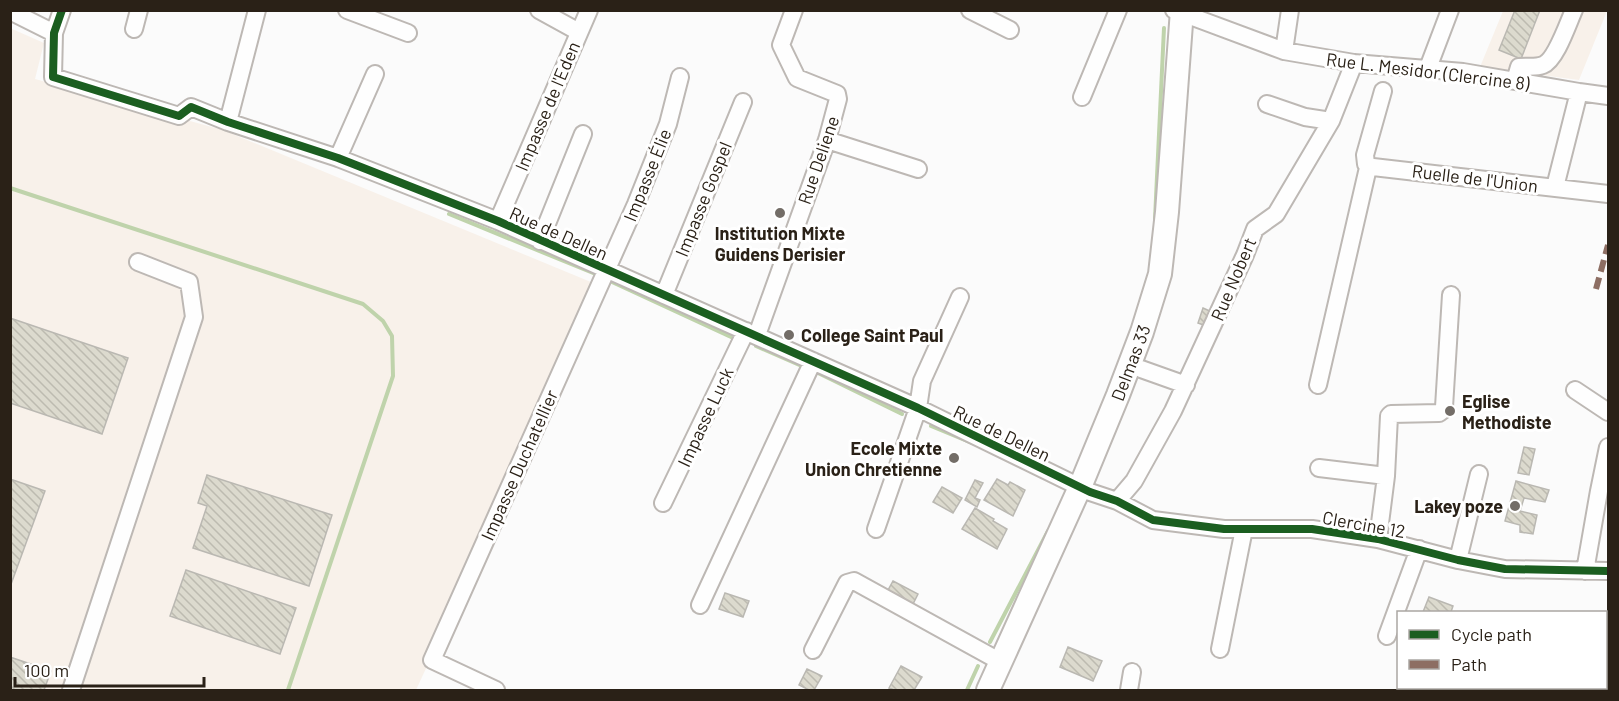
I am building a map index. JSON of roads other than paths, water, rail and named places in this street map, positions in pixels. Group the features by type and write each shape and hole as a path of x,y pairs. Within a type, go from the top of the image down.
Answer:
{"main road":[{"name":"Delmas 33","path":"988,690 1085,490 1154,337 1171,278 1183,178 1185,13"},
{"name":"Delmas 33","path":"1003,690 1085,490 1142,332 1160,274 1185,13"}],"street":[{"path":"10,11 54,33 62,10"},
{"path":"134,29 139,10"},
{"path":"228,122 256,10"},
{"path":"347,10 408,33"},
{"name":"Impasse de l'Eden","path":"498,221 579,32 539,10"},
{"path":"579,32 589,10"},
{"name":"Rue Deliene","path":"751,333 826,140 838,96 797,78 781,45 794,10"},
{"path":"970,10 1010,30"},
{"path":"1082,97 1118,10"},
{"path":"1284,51 1290,10"},
{"path":"1428,68 1449,10"},
{"path":"1515,81 1519,67 1530,68 1545,64 1552,58 1574,10"},
{"name":"Rue L. Mesidor (Clercine 8)","path":"1185,13 1284,51 1354,63 1463,72 1608,96"},
{"name":"Rue de Dellen","path":"54,33 53,78 179,116 191,107 228,122 338,158 498,221 918,408 1085,490 1117,501"},
{"name":"Rue Nobert","path":"1117,501 1134,481 1173,411 1255,229 1276,214 1331,121 1354,63"},
{"path":"338,158 375,74"},
{"name":"Impasse Élie","path":"607,271 668,124 680,77"},
{"path":"1318,385 1369,168 1365,155 1383,91"},
{"name":"Ruelle de l'Union","path":"1369,168 1373,166 1555,188 1579,92"},
{"name":"Impasse Gospel","path":"664,295 743,102"},
{"path":"1267,104 1305,117 1331,121"},
{"path":"540,241 583,134"},
{"path":"826,140 918,169"},
{"path":"1555,188 1608,194"},
{"path":"71,690 194,317 189,282 138,262"},
{"name":"Impasse Duchatellier","path":"490,689 432,660 607,271"},
{"path":"1378,539 1386,476 1389,416 1391,414 1439,413 1443,410 1451,295"},
{"path":"876,529 918,408 922,381 960,297"},
{"name":"Impasse Luck","path":"663,503 751,333"},
{"path":"700,604 813,361"},
{"path":"1141,369 1186,385"},
{"path":"1575,390 1608,412"},
{"path":"1585,571 1608,447"},
{"path":"1319,468 1386,476"},
{"path":"1458,560 1479,474"},
{"name":"Clercine 12","path":"1117,501 1153,520 1224,529 1312,529 1378,539 1458,560 1505,569 1585,571 1607,568"},
{"path":"1220,649 1244,529"},
{"path":"1387,636 1419,549"},
{"path":"813,650 847,583 854,581 1001,663"},
{"path":"1129,690 1132,672"}],"waterway":[{"path":"1155,219 1164,28"},
{"path":"10,188 363,304 383,321 392,336 393,376 288,690"},
{"path":"449,214 598,275"},
{"path":"612,282 731,337"},
{"path":"756,346 804,367"},
{"path":"814,371 902,414"},
{"path":"931,426 972,443"},
{"path":"990,642 1048,531"},
{"path":"967,690 978,666"}],"place":[{"name":"Institution Mixte Guidens Derisier","path":"780,213"},
{"name":"College Saint Paul","path":"789,335"},
{"name":"Eglise Methodiste","path":"1450,411"},
{"name":"Ecole Mixte Union Chretienne","path":"954,458"},
{"name":"Lakey poze","path":"1515,506"}]}
